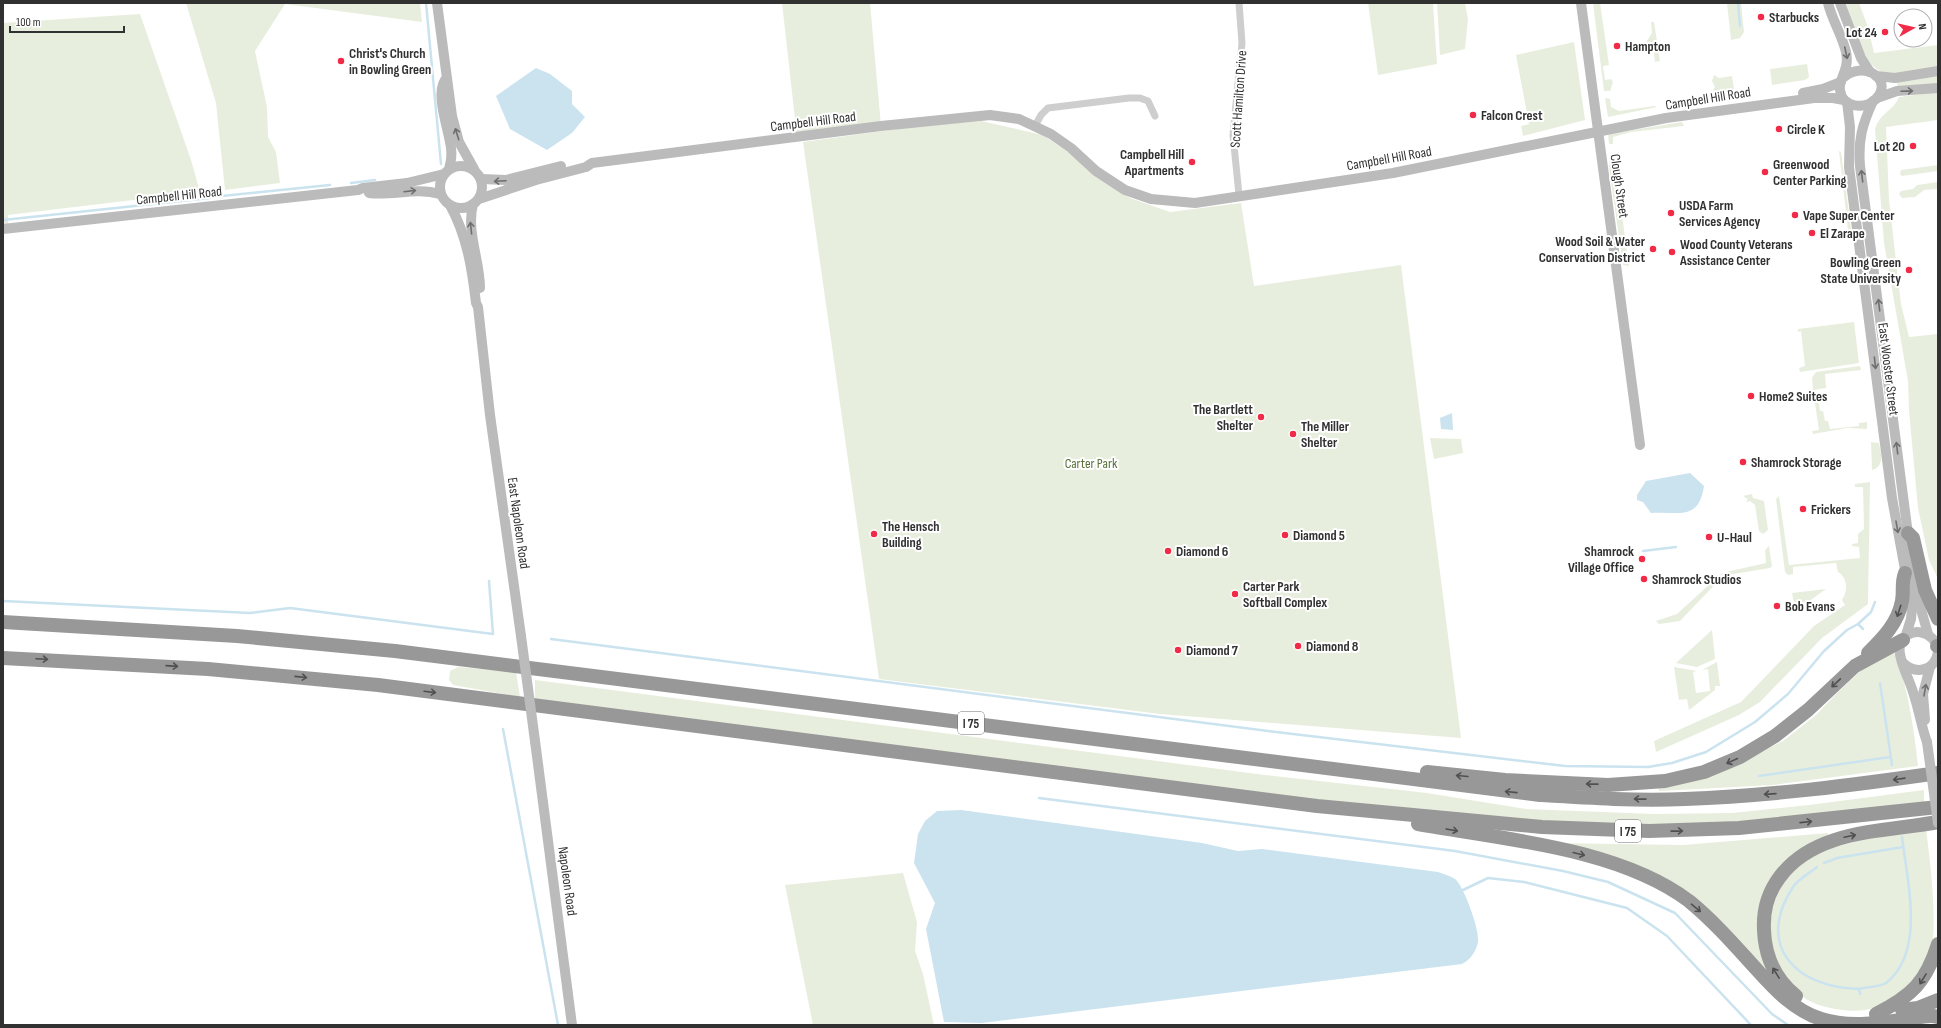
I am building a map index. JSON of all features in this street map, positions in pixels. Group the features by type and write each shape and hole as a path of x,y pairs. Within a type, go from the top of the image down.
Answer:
{"highway":[{"path":"1908,533 1913,538 1925,590 1938,619"},
{"path":"1324,769 1408,771 1562,784 1642,784 1676,779 1725,764 1755,749 1775,736 1808,710 1878,643 1895,621 1902,601 1902,581 1905,574"},
{"name":"I 75","path":"3,622 237,636 395,651 1520,793 1597,798 1704,798 1780,793 1938,773"},
{"path":"1855,666 1904,639"},
{"name":"I 75","path":"3,658 208,669 378,685 1317,806 1542,827 1649,831 1747,828 1938,807"},
{"path":"1317,806 1518,841 1569,851 1624,866 1660,883 1689,901 1723,932 1773,987 1786,999 1805,1012 1821,1019 1838,1023 1855,1024 1938,1017"},
{"path":"1938,822 1863,833 1824,844 1803,854 1790,865 1775,883 1768,898 1763,921 1764,943 1771,965 1784,984 1801,1000 1821,1010 1849,1015 1876,1014 1918,1008 1938,1000"},
{"path":"1876,1014 1897,1004 1920,984 1933,962 1938,944"}],"main road":[{"path":"437,3 446,78 449,82 456,131 463,150 482,180 483,189 476,202 464,207 450,205 440,194 440,183 446,172 452,149 445,121 443,100 443,82 446,78"},
{"name":"Clough Street","path":"1581,3 1640,445"},
{"name":"East Wooster Street","path":"1828,3 1835,26 1846,52 1847,66 1840,91 1846,101 1850,127 1849,167 1891,488 1912,608 1911,619 1899,651 1927,742"},
{"name":"East Wooster Street","path":"1840,3 1861,58 1881,87 1862,127 1860,136 1860,166 1916,592 1928,634 1938,649 1934,663 1930,667 1923,694 1927,742 1938,822"},
{"path":"1842,80 1858,70 1896,78 1938,71"},
{"name":"Campbell Hill Road","path":"1768,103 1771,100 1823,89 1842,80"},
{"path":"1846,101 1859,106 1867,105 1897,91 1938,88"},
{"name":"Campbell Hill Road","path":"482,180 506,180 586,161 592,163 973,116 1008,117 1035,126 1062,141 1110,182 1140,196 1167,202 1195,203 1393,172 1666,118 1821,97 1846,101"},
{"name":"Campbell Hill Road","path":"476,202 536,180 586,167 592,163"},
{"path":"446,172 461,166 474,169"},
{"name":"Campbell Hill Road","path":"3,229 358,190 362,188 407,183 446,172"},
{"name":"Campbell Hill Road","path":"358,190 376,194 420,190 440,194"},
{"name":"East Napoleon Road","path":"476,202 470,225 479,274 481,301 478,307"},
{"name":"East Napoleon Road","path":"450,205 459,224 468,253 476,303 478,307 490,415 535,741"},
{"path":"1904,639 1917,632 1928,634"},
{"path":"1903,663 1908,667 1919,671 1930,667"},
{"name":"Napoleon Road","path":"535,741 572,1025"}],"street":[{"name":"Scott Hamilton Drive","path":"1239,3 1242,43 1233,135 1239,195"},
{"path":"1035,126 1041,115 1048,108 1129,98 1140,98 1148,101 1155,116"}],"green space":[{"path":"186,3 420,3 422,22 285,4 255,51 267,107 268,137 276,152 280,183 225,190 216,103"},
{"path":"782,3 870,3 881,126 797,137"},
{"path":"1368,3 1433,3 1437,64 1378,75"},
{"path":"1437,3 1465,3 1468,19 1465,49 1440,55"},
{"path":"1593,3 1600,3 1609,65 1603,66 1605,80 1611,79 1613,82 1610,91 1604,91"},
{"path":"1727,3 1741,3 1744,32 1740,38 1731,40"},
{"path":"1846,3 1859,3 1868,27 1874,53 1914,48 1933,48 1933,46 1938,45 1938,67 1894,74 1880,71 1872,65 1866,56 1851,22"},
{"path":"140,14 191,160 200,192 8,215 8,228 3,229 3,23"},
{"path":"1651,22 1654,22 1660,61 1655,62 1653,45 1645,44 1652,33"},
{"path":"1574,42 1585,120 1523,136 1521,126 1529,124 1516,55"},
{"path":"1807,64 1809,77 1805,80 1772,85 1770,69"},
{"path":"1714,75 1719,78 1732,76 1734,89 1717,92 1713,90 1715,87 1712,81"},
{"path":"1938,75 1938,85 1898,89 1897,81"},
{"path":"1938,92 1938,120 1886,127 1889,200 1901,304 1909,337 1938,334 1938,579 1929,560 1918,508 1909,411 1908,381 1884,243 1875,129 1883,115 1894,105 1899,97"},
{"path":"1605,98 1610,99 1611,107 1619,111 1654,106 1657,107 1608,117"},
{"name":"Carter Park","path":"981,121 1043,135 1074,156 1104,182 1130,198 1170,212 1241,203 1254,286 1401,265 1461,738 1160,714 879,679 803,142 912,127"},
{"path":"1682,122 1684,126 1631,132 1613,137 1613,144 1609,144 1608,134"},
{"path":"1839,151 1841,152 1852,236 1849,239"},
{"path":"1614,153 1629,266 1623,265 1609,167 1611,154"},
{"path":"1938,165 1938,171 1902,176 1900,174 1901,170"},
{"path":"1938,182 1938,189 1924,190 1915,197 1902,198 1899,194 1901,191 1913,189 1917,185"},
{"path":"1854,322 1859,363 1800,372 1799,368 1805,366 1801,331 1798,332 1798,329"},
{"path":"1860,366 1861,370 1825,374 1826,388 1813,390 1812,378 1816,372"},
{"path":"1814,397 1818,397 1820,411 1823,411 1825,421 1828,421 1830,429 1859,426 1859,423 1867,422 1867,429 1847,428 1813,434 1812,431 1819,430"},
{"path":"1430,438 1461,439 1463,453 1434,459"},
{"path":"1871,442 1879,443 1881,455 1879,466 1872,470"},
{"path":"1870,482 1868,604 1822,638 1760,702 1739,715 1656,752 1654,741 1741,702 1814,626 1845,605 1842,600 1846,585 1844,578 1838,572 1836,563 1793,567 1793,574 1788,575 1785,572 1776,499 1779,496 1789,565 1860,558 1859,547 1852,546 1852,544 1858,543 1858,534 1864,529 1863,487 1855,487 1855,484"},
{"path":"1752,494 1753,498 1764,501 1768,530 1763,534 1759,531 1755,505 1750,501 1746,502 1748,499 1743,496"},
{"path":"1769,546 1772,566 1770,568 1727,575 1726,572 1766,563 1765,550"},
{"path":"1722,573 1723,576 1680,621 1659,624 1656,621 1677,614"},
{"path":"1826,589 1808,602 1794,603 1792,593"},
{"path":"1712,630 1715,659 1697,667 1676,663"},
{"path":"1894,652 1907,693 1913,724 1918,766 1773,785 1659,791 1658,787 1751,756 1783,741 1816,715 1869,663"},
{"path":"1717,662 1720,686 1715,686 1715,690 1689,710 1687,699 1679,700 1674,667 1697,671 1693,672 1696,693 1710,691 1708,669 1702,670"},
{"path":"458,667 516,672 520,697 453,685 449,680 450,671"},
{"path":"535,680 1265,775 1427,793 1526,809 1654,814 1732,813 1809,805 1924,790 1924,806 1647,831 1410,812 535,699"},
{"path":"1926,829 1930,859 1934,916 1932,949 1922,972 1910,985 1896,996 1884,1004 1871,1009 1851,1011 1830,1008 1818,1005 1806,999 1796,991 1785,976 1776,959 1772,941 1771,922 1774,904 1781,887 1792,872 1807,860 1835,847 1865,839"},
{"path":"1828,833 1829,837 1770,880 1770,977 1709,911 1553,843 1683,845"},
{"path":"903,873 917,922 915,951 923,974 934,1025 813,1025 785,885"}],"water":[{"path":"536,68 550,74 572,91 572,104 585,117 572,133 547,150 510,129 496,96"},
{"path":"1452,413 1453,430 1441,429 1440,418"},
{"path":"1690,473 1704,486 1697,505 1692,510 1678,513 1651,513 1643,502 1637,500 1637,495 1646,481"},
{"path":"961,810 1202,843 1238,851 1262,849 1438,872 1455,879 1463,890 1477,928 1477,946 1468,960 1462,964 982,1023 944,1022 926,929 935,903 914,863 918,834 925,821 937,811"}],"waterway":[{"path":"426,3 441,164"},
{"path":"1738,3 1740,26"},
{"path":"351,183 375,180"},
{"path":"222,196 330,185"},
{"path":"3,220 210,198"},
{"path":"1643,551 1676,547"},
{"path":"3,601 250,613 290,608 493,634 489,581"},
{"path":"551,639 1276,732 1565,766 1648,767 1672,763 1706,752 1755,722 1788,694 1824,651 1847,630 1858,624 1871,612 1875,602"},
{"path":"1858,624 1863,629"},
{"path":"1880,683 1892,765"},
{"path":"503,729 558,1025"},
{"path":"1759,776 1890,757"},
{"path":"1039,798 1455,851 1563,871 1608,882 1675,913 1772,1014 1788,1025"},
{"path":"1860,994 1859,989 1886,983 1898,970 1906,953 1910,935 1911,914 1910,894 1902,837"},
{"path":"1824,863 1837,858 1903,847"},
{"path":"1817,867 1795,884 1782,908 1778,928 1780,945 1788,960 1801,972 1817,981 1837,987 1859,989"},
{"path":"1463,890 1488,878 1524,882 1627,908 1667,936 1751,1025"}],"place":[{"name":"Starbucks","path":"1761,17"},
{"name":"Lot 24","path":"1885,32"},
{"name":"Hampton","path":"1617,46"},
{"name":"Christ's Church in Bowling Green","path":"341,61"},
{"name":"Falcon Crest","path":"1473,115"},
{"name":"Circle K","path":"1779,129"},
{"name":"Lot 20","path":"1913,146"},
{"name":"Campbell Hill Apartments","path":"1192,162"},
{"name":"Greenwood Center Parking","path":"1765,172"},
{"name":"USDA Farm Services Agency","path":"1671,213"},
{"name":"Vape Super Center","path":"1795,215"},
{"name":"El Zarape","path":"1812,233"},
{"name":"Wood Soil & Water Conservation District","path":"1653,249"},
{"name":"Wood County Veterans Assistance Center","path":"1672,252"},
{"name":"Bowling Green State University","path":"1909,270"},
{"name":"Home2 Suites","path":"1751,396"},
{"name":"The Bartlett Shelter","path":"1261,417"},
{"name":"The Miller Shelter","path":"1293,434"},
{"name":"Shamrock Storage","path":"1743,462"},
{"name":"Frickers","path":"1803,509"},
{"name":"The Hensch Building","path":"874,534"},
{"name":"Diamond 5","path":"1285,535"},
{"name":"U-Haul","path":"1709,537"},
{"name":"Diamond 6","path":"1168,551"},
{"name":"Shamrock Village Office","path":"1642,559"},
{"name":"Shamrock Studios","path":"1644,579"},
{"name":"Carter Park Softball Complex","path":"1235,594"},
{"name":"Bob Evans","path":"1777,606"},
{"name":"Diamond 8","path":"1298,646"},
{"name":"Diamond 7","path":"1178,650"}]}
